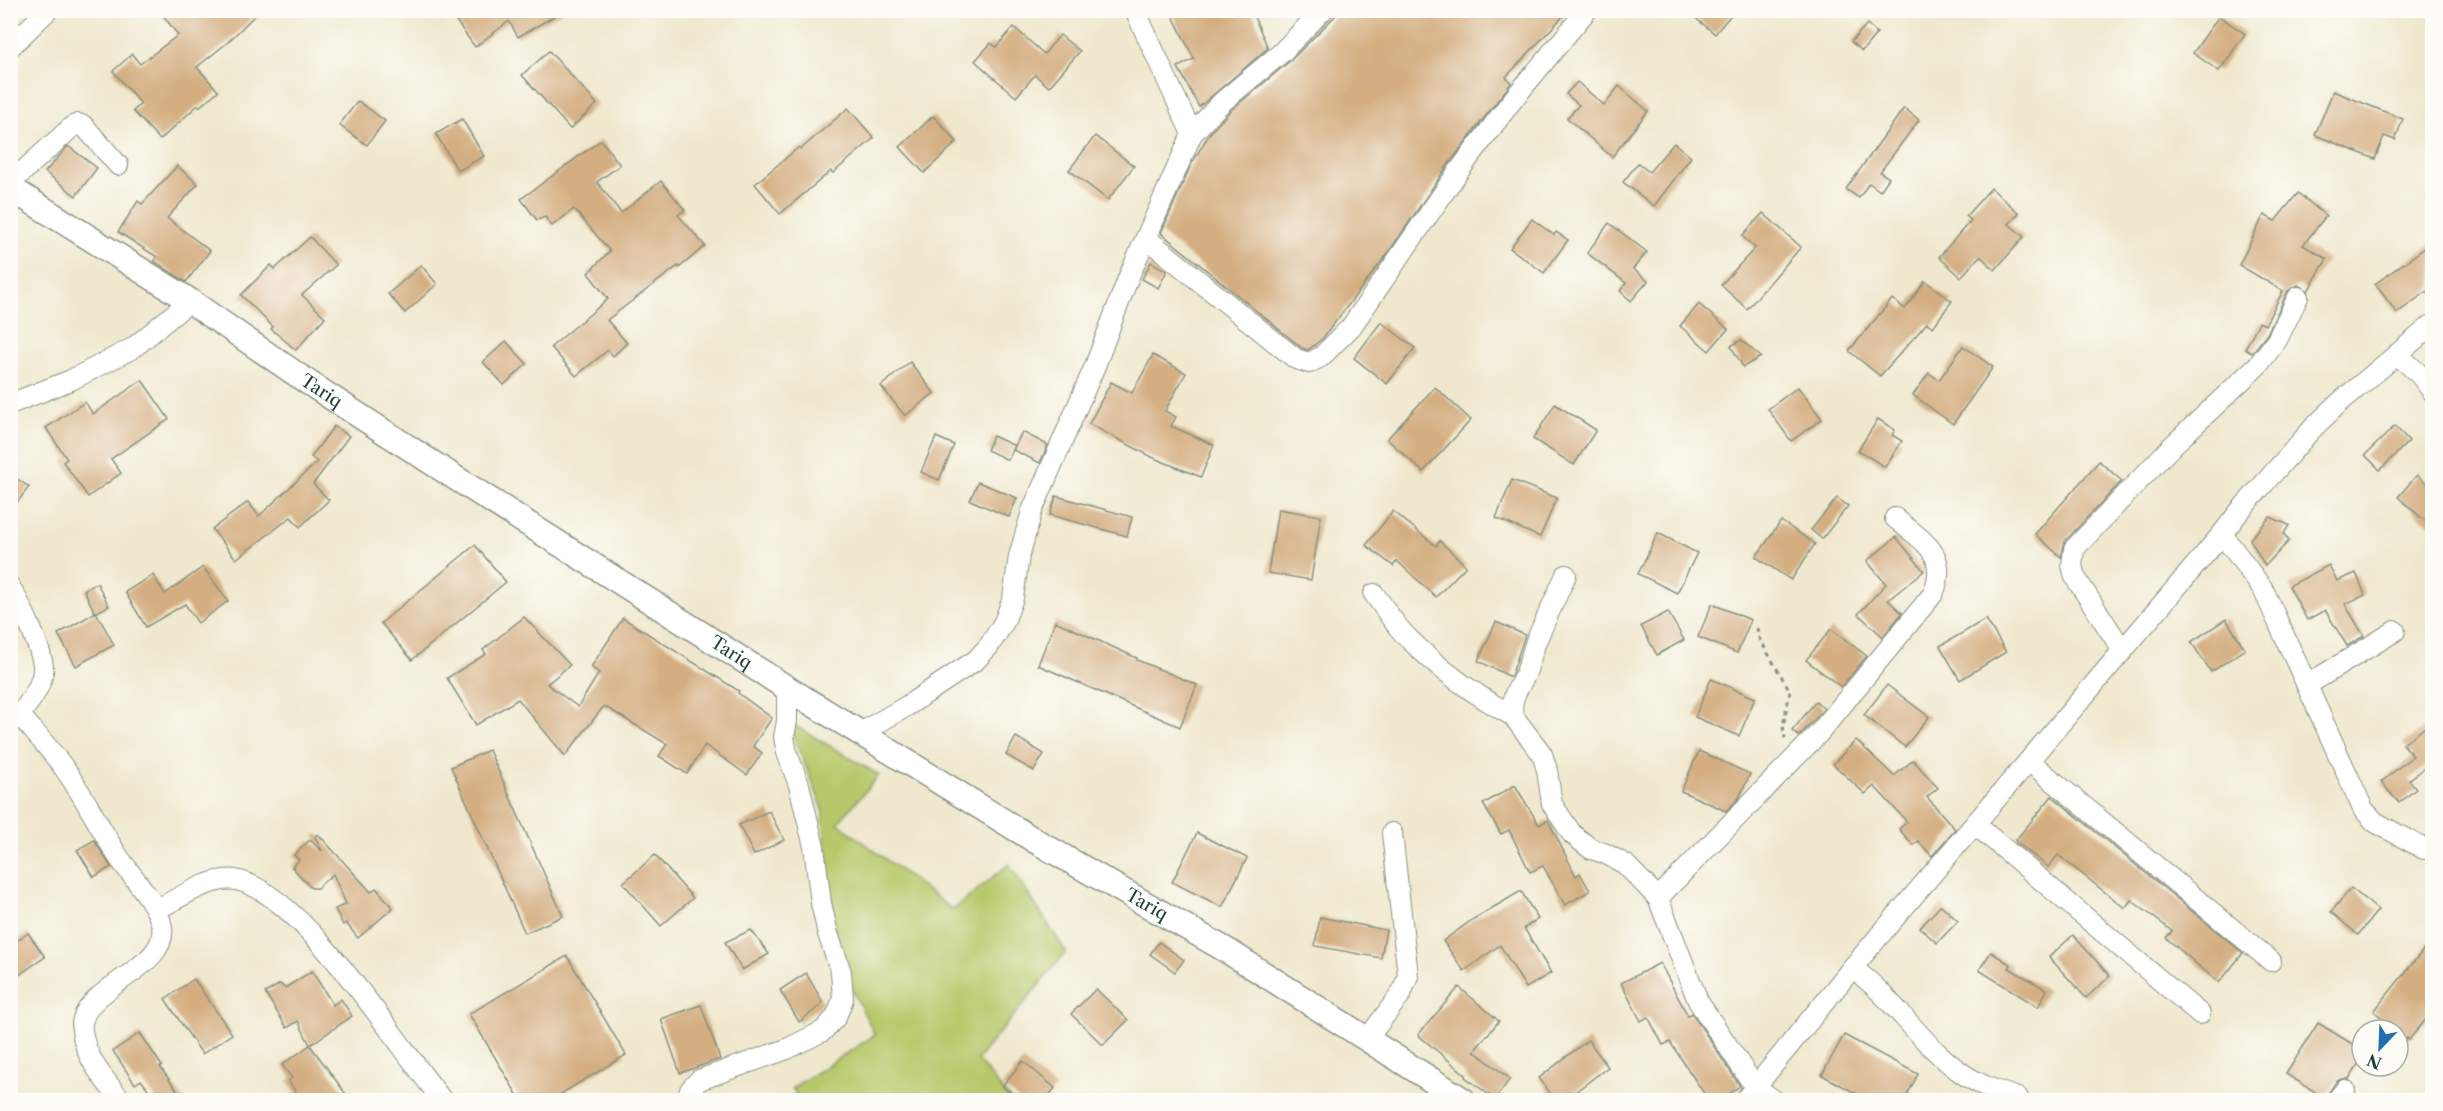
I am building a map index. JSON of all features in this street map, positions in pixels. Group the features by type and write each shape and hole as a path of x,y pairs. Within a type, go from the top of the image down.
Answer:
{"main road":[{"name":"Tariq","path":"10,188 190,302 454,477 787,687 1034,840 1226,950 1368,1038 1463,1101"}],"street":[{"path":"10,47 48,10"},
{"path":"1135,10 1192,134"},
{"path":"862,732 907,706 976,660 989,646 1004,622 1013,598 1019,556 1032,511 1192,134 1222,102 1281,52 1323,10"},
{"path":"1146,238 1296,359 1309,363 1321,357 1351,327 1458,172 1587,10"},
{"path":"10,183 78,124 84,126 118,165"},
{"path":"2123,651 2075,577 2072,565 2074,549 2171,447 2259,364 2277,340 2298,297"},
{"path":"10,404 71,380 133,348 190,302"},
{"path":"1750,1094 1852,968 2313,428 2339,403 2433,325"},
{"path":"2397,354 2420,375 2433,391"},
{"path":"1658,898 1820,732 1933,594 1940,571 1933,550 1895,518"},
{"path":"2222,534 2263,589 2363,809 2375,822 2424,849"},
{"path":"1513,716 1512,705 1515,694 1526,673 1536,641 1566,575"},
{"path":"10,587 23,610 43,670 36,691 15,719 64,769 116,854 156,910 162,927 161,943 152,954 97,1000 87,1011 82,1022 82,1030 94,1066 121,1101"},
{"path":"1374,594 1406,637 1485,701 1513,716 1542,754 1552,804 1572,834 1591,849 1625,864 1658,898 1698,1001 1750,1094 1774,1101"},
{"path":"2307,685 2395,631"},
{"path":"687,1101 690,1090 699,1080 787,1049 823,1031 836,1017 843,999 842,972 828,934 821,903 814,847 799,784 787,753 784,737 787,721 787,687"},
{"path":"2029,761 2271,961"},
{"path":"1976,825 2200,1014"},
{"path":"1368,1038 1401,994 1408,976 1392,833"},
{"path":"156,910 205,884 234,879 258,887 279,901 293,913 356,987 442,1101"},
{"path":"1852,968 1881,991 1923,1039 1959,1071 1983,1085 2018,1098"}],"path":[{"path":"1757,628 1759,639 1790,691 1784,726 1785,768"}],"green space":[{"path":"787,721 879,775 838,823 953,910 1009,864 1066,952 977,1060 1011,1100 800,1100 792,1088 875,1035 837,960 822,806"}],"building":[{"path":"159,10 260,10 227,43 197,67 218,91 199,107 198,105 160,140 133,111 141,104 113,71 132,54 140,64 178,35"},
{"path":"448,10 565,10 518,37 509,21 475,47"},
{"path":"1170,10 1251,10 1268,48 1199,107 1178,67 1194,59"},
{"path":"1341,10 1569,10 1506,77 1511,83 1448,165 1388,253 1323,338 1308,350 1302,348 1161,233 1191,165 1209,134 1230,111 1290,61"},
{"path":"1686,10 1735,10 1715,34"},
{"path":"2219,16 2245,34 2219,71 2193,53"},
{"path":"1867,24 1877,33 1862,51 1851,42"},
{"path":"1014,27 1044,54 1060,35 1080,51 1049,87 1035,75 1016,97 975,61 991,43 996,47"},
{"path":"549,51 597,104 570,129 522,75"},
{"path":"1577,82 1604,105 1619,86 1648,111 1612,157 1567,118 1579,105 1566,94"},
{"path":"2333,91 2403,119 2395,140 2384,136 2375,159 2315,135"},
{"path":"358,101 385,121 367,145 339,125"},
{"path":"848,108 874,138 780,214 755,184 799,147 801,149"},
{"path":"1904,108 1919,120 1880,172 1889,178 1880,191 1869,183 1859,198 1846,189"},
{"path":"933,116 957,142 924,173 900,147"},
{"path":"462,119 484,156 458,171 436,134"},
{"path":"1095,136 1134,166 1108,200 1069,170"},
{"path":"601,140 620,165 597,182 621,213 661,181 685,210 678,215 705,246 679,268 678,266 607,320 627,343 613,356 608,350 576,376 551,347 608,299 588,273 610,251 574,209 552,226 545,217 537,220 521,199"},
{"path":"1674,143 1691,157 1654,206 1623,182 1638,163 1649,172"},
{"path":"68,146 97,168 76,196 45,172"},
{"path":"177,166 198,184 167,218 210,251 186,282 154,261 157,257 118,232 138,201 142,204"},
{"path":"1991,188 2019,213 2009,224 2024,237 1995,270 1980,256 1961,277 1939,257 1971,220 1966,216"},
{"path":"2298,193 2326,216 2303,245 2327,259 2308,291 2298,285 2288,291 2267,334 2252,353 2245,349 2259,322 2265,325 2283,291 2239,265 2264,215 2275,221"},
{"path":"1763,213 1801,247 1747,309 1721,285 1755,248 1742,236"},
{"path":"1532,219 1554,235 1556,232 1568,240 1544,273 1510,248"},
{"path":"1609,223 1647,252 1633,269 1648,281 1631,301 1620,291 1626,283 1587,253"},
{"path":"310,237 336,265 302,295 325,317 296,350 271,329 273,327 241,295 271,265 275,269"},
{"path":"2433,242 2433,287 2397,313 2375,284"},
{"path":"1151,262 1167,271 1158,288 1142,279"},
{"path":"421,265 437,284 405,313 388,294"},
{"path":"1925,281 1952,301 1933,327 1927,323 1880,376 1849,351 1892,299 1905,309"},
{"path":"1699,304 1728,329 1709,351 1680,326"},
{"path":"1381,322 1415,348 1387,384 1354,358"},
{"path":"1741,340 1761,357 1743,367 1731,346"},
{"path":"506,341 527,364 504,385 483,362"},
{"path":"1963,346 1993,367 1953,424 1913,395 1929,373 1939,380"},
{"path":"1153,355 1186,373 1165,411 1176,417 1171,426 1214,445 1201,477 1154,458 1089,424 1111,382 1132,393"},
{"path":"910,362 934,393 905,416 881,386"},
{"path":"142,380 169,419 111,459 121,473 88,497 63,462 67,459 46,428 85,402 93,414"},
{"path":"1435,387 1471,420 1423,472 1387,439"},
{"path":"1798,387 1822,419 1791,441 1768,409"},
{"path":"1555,404 1596,430 1574,465 1533,439"},
{"path":"1878,419 1895,430 1892,435 1902,441 1885,467 1858,450"},
{"path":"334,426 349,436 313,484 329,500 300,527 291,517 236,559 212,529 248,502 259,516 317,462 311,457"},
{"path":"2395,426 2409,441 2380,470 2365,455"},
{"path":"1022,432 1048,445 1040,463 1013,450"},
{"path":"993,436 1015,446 1008,460 987,450"},
{"path":"936,437 954,445 939,480 921,472"},
{"path":"2099,461 2122,481 2065,541 2061,557 2035,534"},
{"path":"10,474 29,487 10,512"},
{"path":"2417,475 2433,489 2433,528 2398,497"},
{"path":"1512,480 1557,498 1540,537 1496,518"},
{"path":"978,482 1017,498 1009,517 970,500"},
{"path":"1056,496 1132,517 1127,536 1050,515"},
{"path":"1837,498 1848,506 1822,539 1811,530"},
{"path":"1278,509 1321,516 1311,580 1268,573"},
{"path":"1393,511 1436,546 1440,541 1466,566 1436,597 1397,561 1393,566 1366,545"},
{"path":"2270,517 2289,525 2284,534 2289,541 2265,566 2250,539"},
{"path":"1781,521 1815,544 1791,580 1756,557"},
{"path":"1658,533 1697,553 1677,593 1638,574"},
{"path":"1896,537 1924,571 1888,600 1902,613 1883,637 1858,614 1886,584 1867,561"},
{"path":"475,545 506,582 412,660 381,623"},
{"path":"2329,565 2337,581 2356,573 2365,595 2345,604 2364,636 2347,646 2325,610 2307,620 2289,586"},
{"path":"203,567 228,601 198,623 185,604 146,627 125,592 153,575 165,594"},
{"path":"97,583 109,606 95,613 84,590"},
{"path":"1712,604 1751,620 1737,653 1698,637"},
{"path":"96,612 114,645 76,666 58,634"},
{"path":"1668,612 1684,640 1657,655 1641,626"},
{"path":"524,617 570,665 547,684 578,707 599,673 591,667 623,618 739,691 738,693 772,718 753,746 762,753 747,775 705,745 687,774 659,756 667,744 604,706 565,756 518,699 476,725 447,678 486,654 483,650"},
{"path":"1986,619 2006,652 1960,680 1940,646"},
{"path":"2226,619 2245,649 2211,672 2191,642"},
{"path":"1055,621 1137,658 1137,660 1197,685 1180,727 1038,665"},
{"path":"1496,622 1525,635 1511,677 1478,661"},
{"path":"1831,629 1867,656 1841,687 1806,660"},
{"path":"1711,679 1755,698 1739,736 1695,717"},
{"path":"1887,685 1929,717 1905,747 1864,715"},
{"path":"1816,701 1824,709 1799,736 1792,731"},
{"path":"2424,728 2433,738 2433,761 2409,780 2416,789 2399,803 2381,782 2413,756 2403,744"},
{"path":"1016,737 1044,754 1034,771 1006,755"},
{"path":"1856,740 1894,776 1913,760 1938,788 1927,797 1955,829 1932,856 1918,841 1913,845 1899,829 1907,822 1874,786 1865,794 1833,764"},
{"path":"489,750 563,916 525,933 451,767"},
{"path":"1699,751 1750,774 1739,798 1726,811 1681,791"},
{"path":"1515,785 1539,825 1548,820 1576,876 1580,873 1590,891 1565,905 1543,866 1530,872 1509,830 1501,834 1483,804"},
{"path":"2052,796 2243,953 2219,983 2166,938 2172,931 2131,900 2125,908 2058,855 2048,867 2015,841"},
{"path":"769,811 784,840 754,855 739,825"},
{"path":"1197,833 1247,858 1222,907 1172,882"},
{"path":"318,834 371,892 376,888 393,908 358,938 346,923 343,925 335,909 346,904 333,874 317,888 311,888 292,867 299,860 294,855 310,840 322,851 315,836"},
{"path":"94,840 111,867 94,877 77,850"},
{"path":"655,855 693,898 661,926 623,883"},
{"path":"2351,888 2378,910 2358,935 2331,912"},
{"path":"1521,891 1538,919 1524,928 1551,973 1526,988 1500,945 1464,971 1443,941 1472,920"},
{"path":"1941,905 1958,921 1937,943 1920,928"},
{"path":"1320,917 1386,930 1381,958 1315,946"},
{"path":"751,930 769,954 742,970 725,942"},
{"path":"28,933 45,957 10,981 10,946"},
{"path":"2073,935 2110,976 2086,998 2049,957"},
{"path":"2433,938 2433,1011 2410,1039 2410,1018 2382,1018 2374,1011"},
{"path":"1159,942 1184,960 1175,972 1150,954"},
{"path":"1991,952 2011,965 2009,968 2047,990 2038,1007 1979,970"},
{"path":"567,956 626,1055 549,1101 521,1101 469,1014"},
{"path":"1660,963 1688,1016 1692,1013 1740,1086 1718,1101 1709,1101 1670,1042 1663,1045 1648,1017 1641,1021 1621,983"},
{"path":"312,971 333,1005 341,999 352,1016 310,1045 298,1021 287,1028 265,993 280,984 285,988"},
{"path":"806,973 822,1001 820,1006 799,1022 780,990"},
{"path":"194,979 232,1034 202,1054 165,999"},
{"path":"1459,987 1499,1021 1474,1051 1510,1079 1495,1099 1465,1077 1466,1075 1418,1035"},
{"path":"1096,989 1128,1020 1103,1045 1071,1014"},
{"path":"701,1005 720,1059 680,1073 661,1019"},
{"path":"2318,1023 2350,1043 2350,1077 2336,1082 2325,1098 2286,1074"},
{"path":"140,1033 162,1066 160,1067 185,1101 157,1101 141,1080 135,1084 113,1051"},
{"path":"1844,1035 1918,1074 1904,1101 1870,1101 1822,1075"},
{"path":"1588,1040 1608,1067 1563,1101 1556,1101 1539,1078"},
{"path":"310,1045 351,1101 302,1101 288,1081 292,1078 282,1065"},
{"path":"1023,1061 1055,1088 1045,1101 1020,1101 1002,1086"}]}
